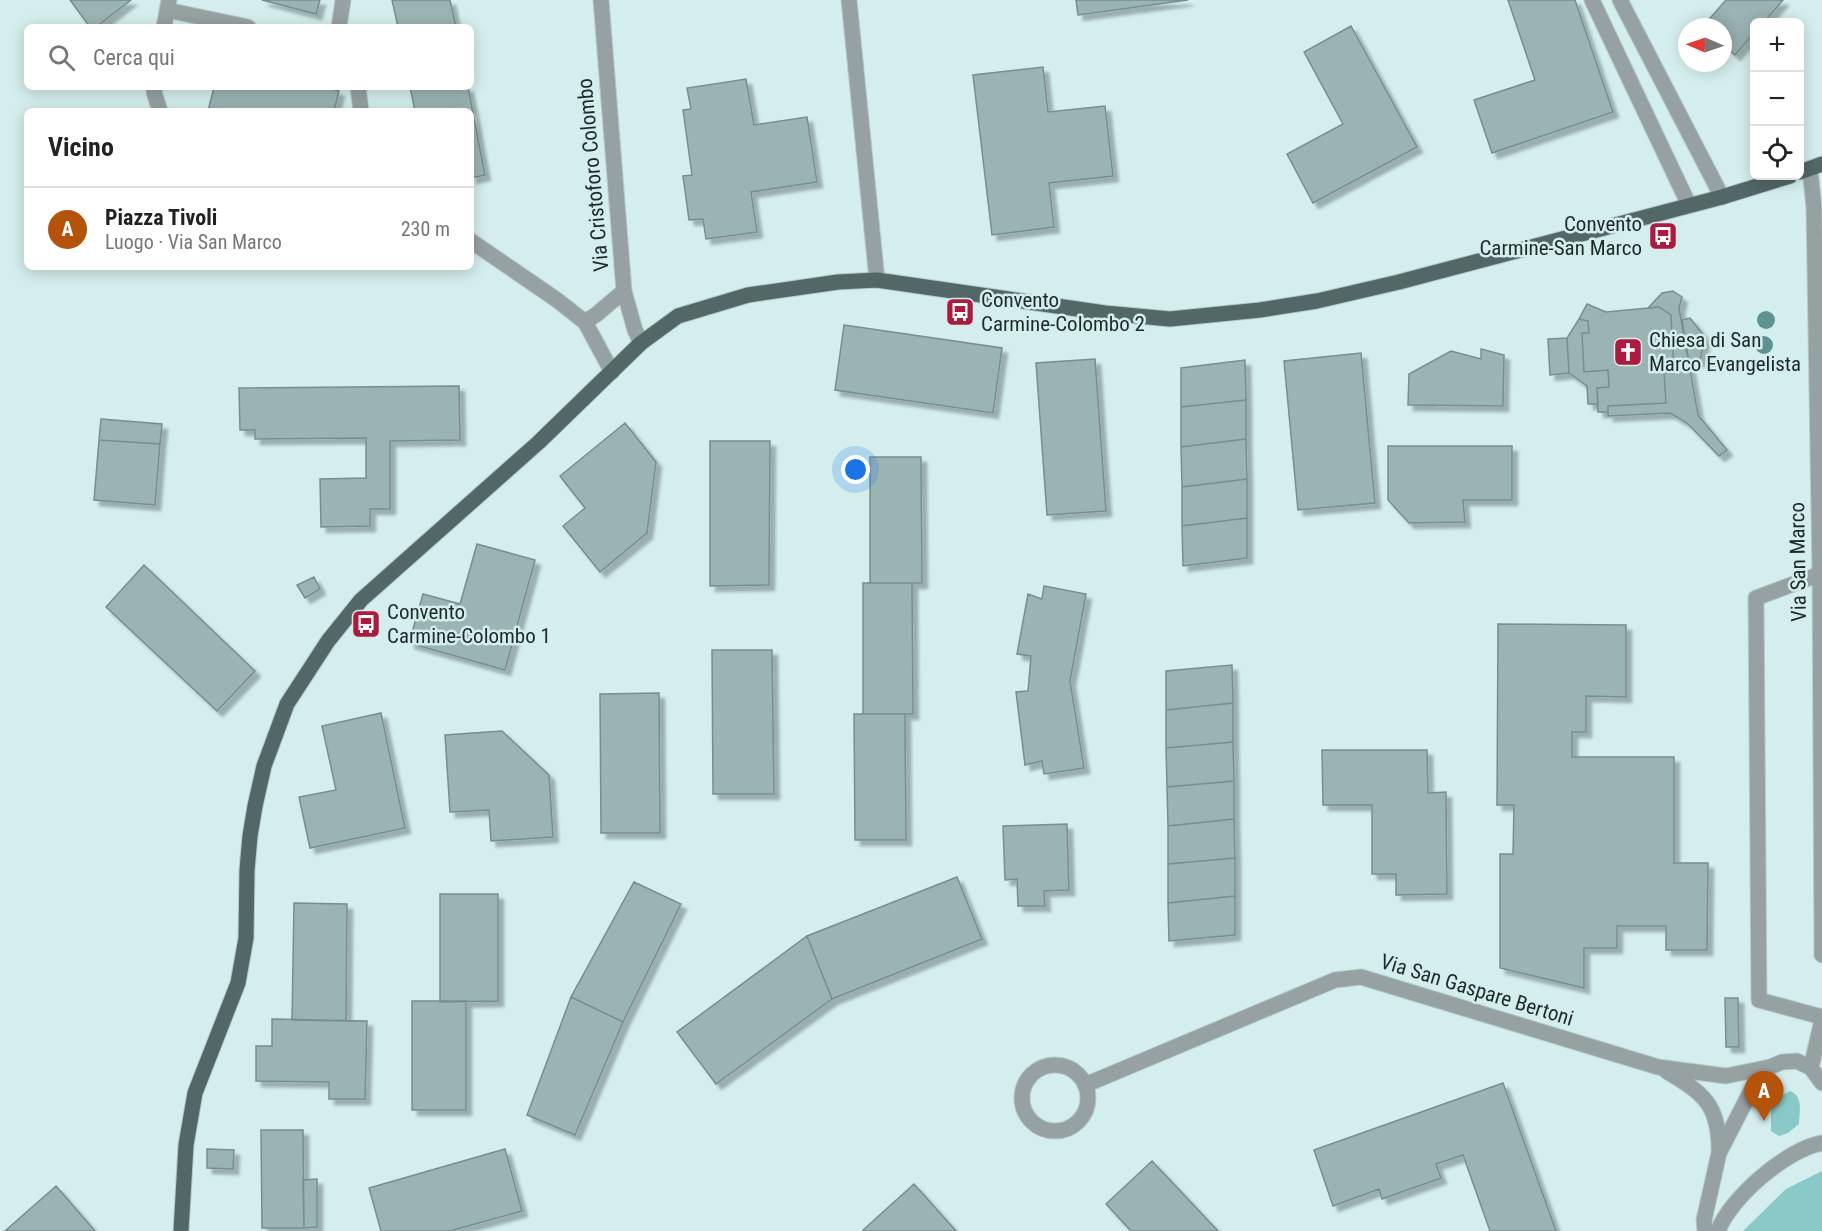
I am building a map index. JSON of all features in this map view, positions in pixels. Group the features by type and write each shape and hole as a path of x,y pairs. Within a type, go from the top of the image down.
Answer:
{"main road":[{"path":"181,1231 186,1145 195,1093 238,983 246,938 247,870 255,806 264,766 287,704 328,641 361,600 539,442 641,343 678,316 748,295 838,282 877,280 1170,319 1214,316 1317,301 1399,282 1722,197 1777,180"}],"street":[{"path":"339,24 343,0"},
{"path":"849,0 877,280"},
{"path":"1592,0 1689,205"},
{"path":"1620,0 1722,197"},
{"name":"Via Cristoforo Colombo","path":"600,1 624,291 641,343"},
{"path":"165,24 168,5 237,24"},
{"path":"154,90 159,108"},
{"path":"358,90 361,108"},
{"name":"Via San Marco","path":"1810,168 1814,208 1820,574 1822,955"},
{"path":"474,243 558,300 585,322 612,372"},
{"path":"585,322 624,291"},
{"path":"1811,1068 1822,1018 1759,1000 1756,598 1820,574"},
{"name":"Via San Gaspare Bertoni","path":"1085,1085 1335,980 1361,977 1658,1067"},
{"path":"1658,1067 1726,1076 1770,1067 1782,1062 1797,1061 1811,1068 1822,1083"},
{"path":"1054,1065 1067,1067 1077,1074 1085,1085 1088,1097 1086,1110 1078,1121 1068,1128 1056,1131 1043,1129 1032,1122 1025,1112 1022,1099 1024,1086 1030,1075 1041,1068 1054,1065"},
{"path":"1658,1067 1705,1098 1712,1109 1719,1130 1719,1153 1704,1220 1704,1231"},
{"path":"1719,1153 1753,1087 1770,1067"},
{"path":"1718,1231 1732,1205 1781,1160 1822,1143"}],"shaded area":[{"path":"1790,1091 1799,1101 1799,1124 1788,1133 1779,1136 1771,1131 1771,1105 1773,1101"},
{"path":"1822,1171 1822,1231 1743,1231 1786,1189"}],"building":[{"path":"70,0 131,0 100,24 88,24"},
{"path":"262,0 320,0 316,14"},
{"path":"392,0 450,0 455,24 397,24"},
{"path":"1076,0 1188,0 1078,15"},
{"path":"1508,0 1575,0 1613,112 1492,153 1474,100 1535,80"},
{"path":"1726,0 1783,0 1767,18 1750,18 1750,38 1735,55 1732,52 1732,18 1710,18"},
{"path":"1351,26 1417,147 1313,203 1287,154 1343,124 1304,52"},
{"path":"1043,67 1048,112 1105,106 1113,176 1049,183 1054,227 992,235 973,75"},
{"path":"746,79 754,125 807,117 817,182 751,192 757,232 706,239 703,219 689,220 683,176 692,175 683,110 691,109 687,88"},
{"path":"213,90 339,91 335,108 209,108"},
{"path":"411,90 469,90 472,108 414,108"},
{"path":"474,118 485,175 474,177"},
{"path":"1673,291 1682,297 1679,308 1698,415 1727,450 1719,456 1687,423 1670,413 1608,416 1608,406 1666,403 1664,373 1674,373 1671,315 1659,307 1648,308 1662,293"},
{"name":"Chiesa di San Marco Evangelista","path":"1587,304 1606,312 1659,307 1671,315 1674,373 1664,373 1666,403 1608,406 1608,412 1598,412 1597,388 1609,387 1608,370 1584,372 1582,333 1589,333 1588,321 1579,319"},
{"path":"1690,318 1705,337 1700,361 1689,362 1682,320"},
{"path":"1579,319 1588,321 1589,333 1582,333 1584,372 1608,370 1609,387 1597,388 1598,404 1588,404 1587,386 1569,373 1567,338"},
{"path":"844,325 1002,348 993,413 835,390"},
{"path":"1567,338 1569,373 1550,375 1548,339"},
{"path":"1481,349 1504,355 1503,406 1408,405 1409,374 1451,351 1481,359"},
{"path":"1361,353 1375,503 1298,510 1284,361"},
{"path":"1095,359 1106,511 1047,515 1036,363"},
{"path":"1245,360 1246,400 1181,407 1181,368"},
{"path":"459,386 460,440 390,441 390,509 370,509 370,526 321,527 320,479 366,478 366,438 255,439 255,430 240,430 239,388"},
{"path":"1246,400 1246,439 1181,447 1181,407"},
{"path":"101,419 162,424 160,444 99,440"},
{"path":"625,423 656,462 647,533 600,572 563,526 585,508 560,476"},
{"path":"1246,439 1247,479 1182,487 1181,447"},
{"path":"99,440 160,444 155,505 94,500"},
{"path":"710,441 770,441 769,585 710,586"},
{"path":"1388,446 1512,446 1512,500 1463,500 1465,522 1409,523 1388,500"},
{"path":"870,457 921,457 922,583 870,583"},
{"path":"1247,479 1247,518 1182,526 1182,487"},
{"path":"1247,518 1247,558 1183,566 1182,526"},
{"path":"477,544 535,560 505,670 409,643 423,594 460,604"},
{"path":"144,565 255,671 217,711 106,607"},
{"path":"314,577 320,589 305,598 297,585"},
{"path":"863,583 912,583 913,714 863,714"},
{"path":"1044,586 1086,594 1070,681 1084,768 1044,774 1042,761 1025,765 1016,692 1028,691 1031,656 1017,654 1028,594 1042,599"},
{"path":"1498,624 1626,625 1626,697 1586,696 1586,732 1572,732 1572,757 1674,757 1674,863 1708,863 1707,950 1666,950 1666,926 1617,926 1617,948 1584,948 1584,988 1500,968 1500,854 1513,854 1514,805 1497,805"},
{"path":"712,650 772,650 774,794 713,794"},
{"path":"1232,665 1233,703 1166,710 1166,671"},
{"path":"659,693 660,833 601,833 600,694"},
{"path":"1233,703 1233,742 1166,748 1166,710"},
{"path":"381,713 405,828 310,848 299,797 336,790 322,726"},
{"path":"854,714 905,714 906,840 855,840"},
{"path":"502,731 549,775 553,837 491,841 489,810 450,812 445,735"},
{"path":"1233,742 1234,781 1167,787 1166,748"},
{"path":"1322,750 1427,750 1428,793 1446,792 1447,894 1396,895 1396,874 1372,874 1372,805 1323,805"},
{"path":"1234,781 1234,819 1168,826 1167,787"},
{"path":"1234,819 1235,858 1168,864 1168,826"},
{"path":"1067,824 1069,890 1044,891 1045,906 1018,906 1017,879 1005,880 1003,826"},
{"path":"1235,858 1235,896 1168,903 1168,864"},
{"path":"957,877 982,939 832,999 807,936"},
{"path":"634,882 681,904 623,1022 571,997"},
{"path":"440,894 498,894 498,1001 440,1002"},
{"path":"1235,896 1235,935 1169,941 1168,903"},
{"path":"294,903 347,904 346,1021 292,1020"},
{"path":"807,936 832,999 716,1084 677,1032"},
{"path":"571,997 623,1022 575,1135 527,1115"},
{"path":"1725,998 1738,998 1739,1047 1726,1047"},
{"path":"412,1001 466,1001 466,1110 412,1110"},
{"path":"272,1019 367,1021 365,1099 329,1099 329,1082 256,1081 256,1046 272,1046"},
{"path":"1503,1083 1556,1231 1490,1231 1463,1155 1436,1164 1441,1178 1382,1199 1379,1189 1333,1206 1314,1150"},
{"path":"261,1130 303,1130 304,1228 262,1228"},
{"path":"207,1149 234,1150 233,1169 207,1168"},
{"path":"505,1149 522,1211 450,1231 381,1231 369,1188"},
{"path":"1152,1161 1218,1231 1131,1231 1106,1204"},
{"path":"317,1179 317,1227 304,1228 303,1180"},
{"path":"914,1184 956,1231 863,1231 863,1230"},
{"path":"56,1186 95,1231 5,1231"}],"place":[{"name":"Convento Carmine-San Marco","path":"1663,236"},
{"name":"Convento Carmine-Colombo 2","path":"960,312"},
{"name":"Chiesa di San Marco Evangelista","path":"1628,352"},
{"name":"Convento Carmine-Colombo 1","path":"366,624"},
{"name":"Piazza Tivoli","path":"1764,1121"}]}
